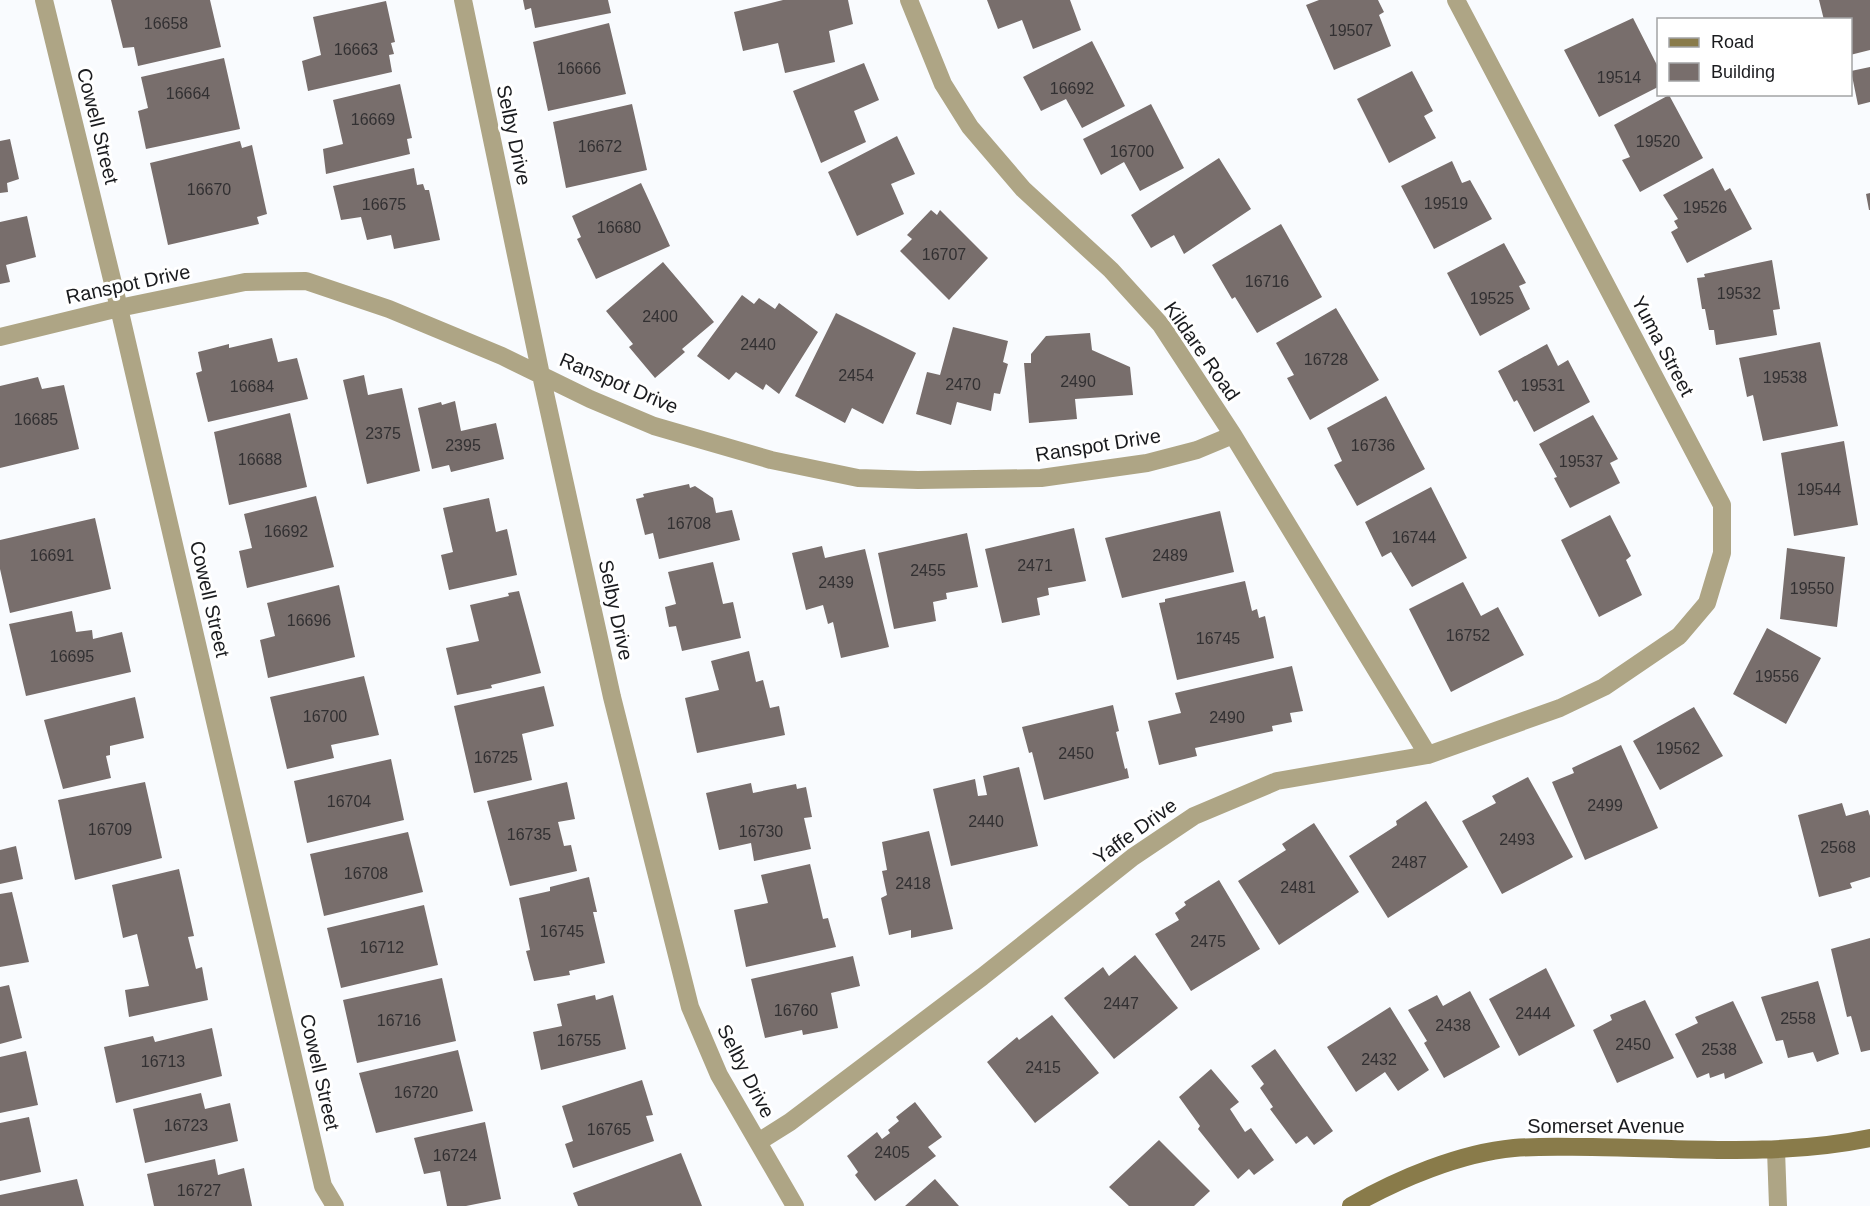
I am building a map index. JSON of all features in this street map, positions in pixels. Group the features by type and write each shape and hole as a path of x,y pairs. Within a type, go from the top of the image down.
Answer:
{"street":[{"name":"Cowell Street","path":"44,0 120,308 323,1186 335,1206"},
{"name":"Selby Drive","path":"463,0 541,375 612,697 690,1007 719,1075 795,1206"},
{"name":"Kildare Road","path":"909,0 943,84 970,128 1023,189 1111,270 1161,325 1233,435 1428,755"},
{"name":"Yuma Street","path":"1456,0 1722,505 1722,553 1707,603 1679,636 1604,687"},
{"name":"Ranspot Drive","path":"0,337 120,308 245,282 306,281 388,309 502,356 590,399 654,426 771,460 858,478 918,480 1041,478 1147,463 1197,450 1233,435"},
{"name":"Yaffe Drive","path":"758,1142 790,1122 982,977 1133,857 1194,816 1277,781 1428,755 1560,708 1604,687"},
{"name":"Somerset Avenue","path":"1352,1206 1404,1178 1475,1156 1512,1148 1776,1150 1821,1147 1870,1138"},
{"path":"1776,1150 1778,1206"}],"building":[{"path":"111,0 210,0 221,47 138,66 134,47 123,48"},
{"path":"523,0 608,0 611,13 535,28 531,8 525,10"},
{"path":"783,0 848,0 853,24 829,31 835,62 785,73 778,43 743,51 734,12"},
{"path":"987,0 1070,0 1081,30 1033,49 1022,20 998,29"},
{"path":"1319,0 1378,0 1384,12 1379,15 1391,46 1334,70 1306,5"},
{"path":"1819,0 1870,0 1870,50 1852,54 1852,18 1824,18"},
{"path":"386,1 395,42 391,43 394,54 389,55 392,72 308,91 302,61 321,55 313,17"},
{"path":"1633,18 1657,65 1657,88 1599,117 1564,50"},
{"path":"609,23 626,94 548,111 533,42"},
{"path":"1092,41 1125,106 1082,128 1066,99 1041,111 1023,77"},
{"path":"224,58 240,129 146,149 138,111 148,108 141,77"},
{"path":"864,63 879,100 854,111 866,142 821,163 793,91"},
{"path":"1870,67 1870,102 1858,105 1852,71"},
{"path":"1412,71 1433,111 1424,116 1436,138 1389,163 1357,99"},
{"path":"400,84 412,138 407,139 410,154 326,174 323,149 343,144 333,100"},
{"path":"1670,96 1703,158 1640,192 1622,160 1630,157 1614,125"},
{"path":"632,104 647,170 566,188 553,122"},
{"path":"1151,104 1184,168 1140,191 1124,162 1101,175 1083,139"},
{"path":"897,136 915,174 891,184 904,214 857,236 828,172"},
{"path":"10,139 19,179 7,183 8,192 0,193 0,141"},
{"path":"240,141 242,148 252,145 267,214 257,217 259,224 168,245 150,163"},
{"path":"1219,158 1251,209 1184,254 1174,235 1151,248 1131,215"},
{"path":"1452,161 1462,183 1470,180 1492,219 1434,249 1401,186"},
{"path":"414,168 417,185 423,184 425,190 429,190 440,240 394,249 391,235 367,240 361,217 341,220 333,186"},
{"path":"1713,168 1725,191 1730,188 1752,229 1687,263 1671,232 1678,228 1674,221 1678,219 1663,195"},
{"path":"641,183 670,246 596,279 577,239 581,237 572,216"},
{"path":"1870,193 1870,210 1869,210 1866,194"},
{"path":"931,210 937,215 940,210 988,258 949,300 900,251 912,239 907,235"},
{"path":"27,216 36,257 6,265 10,282 0,284 0,222"},
{"path":"1281,224 1322,297 1257,333 1235,297 1232,299 1212,265"},
{"path":"1504,243 1526,283 1519,286 1530,309 1480,336 1447,273"},
{"path":"1772,260 1780,309 1773,310 1777,335 1716,345 1714,330 1709,330 1705,309 1702,309 1697,278 1705,277 1704,274"},
{"path":"663,262 714,322 682,349 685,352 655,378 629,347 633,344 606,311"},
{"path":"742,295 754,304 759,298 775,309 779,303 818,332 779,394 766,384 763,390 736,372 729,380 697,356"},
{"path":"1336,308 1379,380 1310,420 1287,378 1294,375 1276,343"},
{"path":"836,313 916,353 883,424 852,408 845,423 795,396"},
{"path":"953,327 1008,341 1003,362 1008,364 1000,394 994,393 991,411 957,402 951,425 916,414 927,372 940,375"},
{"path":"1090,333 1092,350 1130,367 1133,395 1075,399 1077,419 1029,423 1024,363 1031,363 1031,354 1046,336"},
{"path":"272,338 278,362 297,358 308,399 208,422 196,373 202,371 198,352 229,344 229,348"},
{"path":"1820,342 1838,426 1763,441 1753,395 1747,397 1739,358"},
{"path":"1547,344 1558,366 1568,360 1590,402 1534,432 1517,400 1514,402 1498,371"},
{"path":"364,375 368,395 402,388 420,471 367,484 343,380"},
{"path":"38,377 42,389 64,385 79,449 0,468 0,386"},
{"path":"1386,396 1425,469 1357,506 1334,465 1342,461 1327,428"},
{"path":"455,401 461,431 496,423 504,459 451,472 449,465 432,469 418,408"},
{"path":"290,413 307,487 229,505 214,432"},
{"path":"1593,415 1618,459 1610,463 1620,483 1570,508 1554,478 1557,477 1539,444"},
{"path":"1844,441 1858,525 1794,536 1781,453"},
{"path":"689,484 690,488 695,486 713,498 716,513 732,510 740,540 659,559 653,533 645,535 636,499 644,497 643,494"},
{"path":"1431,487 1467,558 1412,587 1391,552 1382,557 1365,522"},
{"path":"316,496 334,567 247,588 239,551 252,548 244,514"},
{"path":"489,498 496,532 507,529 517,575 449,590 441,555 453,552 443,508"},
{"path":"1220,511 1234,572 1122,598 1105,538"},
{"path":"1610,515 1631,556 1626,560 1642,595 1599,617 1561,540"},
{"path":"95,518 111,589 10,613 0,569 0,540"},
{"path":"1074,528 1086,581 1048,588 1049,595 1037,598 1040,615 1002,623 985,549"},
{"path":"967,533 978,587 946,593 947,599 933,602 936,621 894,629 878,553"},
{"path":"822,546 825,558 865,549 889,647 841,658 833,622 828,624 823,605 806,610 792,553"},
{"path":"1787,548 1845,557 1837,627 1780,619"},
{"path":"713,562 723,604 733,602 741,638 682,651 676,626 669,627 665,607 676,604 668,572"},
{"path":"1245,581 1252,611 1257,609 1259,618 1265,616 1274,658 1177,680 1159,603 1165,602 1165,599"},
{"path":"1463,582 1481,616 1498,607 1524,655 1451,692 1409,609"},
{"path":"339,585 355,657 268,678 260,640 275,636 267,603"},
{"path":"519,591 541,673 491,685 492,688 457,695 446,648 479,641 470,605 509,596 508,593"},
{"path":"72,611 76,632 92,630 93,639 122,632 131,672 26,696 9,624"},
{"path":"1767,628 1821,658 1786,724 1733,694"},
{"path":"749,651 756,682 763,680 770,708 779,706 785,735 697,753 685,698 719,690 711,661"},
{"path":"1292,666 1303,711 1290,713 1292,722 1272,726 1273,731 1195,748 1197,756 1159,765 1148,721 1181,713 1175,693"},
{"path":"364,676 379,735 331,745 334,758 287,769 270,697"},
{"path":"544,686 554,726 522,734 532,780 474,793 454,706"},
{"path":"135,697 144,738 110,746 110,755 106,756 111,778 63,789 44,720"},
{"path":"1113,705 1119,731 1116,732 1129,778 1044,800 1032,752 1029,753 1022,727"},
{"path":"1694,707 1723,756 1660,790 1633,741"},
{"path":"1621,745 1658,828 1585,860 1552,782 1574,773 1572,768"},
{"path":"391,759 404,820 307,843 294,781"},
{"path":"1019,767 1038,846 951,866 933,789 975,779 978,796 987,795 983,776"},
{"path":"1528,777 1573,857 1502,894 1462,821 1496,803 1492,796"},
{"path":"145,782 162,858 75,880 58,800"},
{"path":"567,782 575,819 558,822 564,846 571,845 577,871 510,886 487,801"},
{"path":"751,783 753,793 796,784 797,789 806,787 812,817 804,818 811,849 754,861 751,843 719,850 706,793"},
{"path":"1426,801 1468,867 1388,918 1349,856 1397,825 1396,821"},
{"path":"1842,803 1846,816 1868,810 1870,816 1870,877 1850,883 1852,888 1819,897 1798,815"},
{"path":"1314,823 1359,892 1279,945 1238,881 1286,850 1282,844"},
{"path":"929,831 953,929 911,938 911,930 889,935 881,898 887,895 882,871 887,870 882,842"},
{"path":"408,832 423,892 324,916 310,854"},
{"path":"16,846 23,879 0,884 0,850"},
{"path":"810,864 823,919 828,918 836,947 746,967 734,910 768,903 761,875"},
{"path":"179,869 194,936 188,937 196,969 202,967 208,1000 129,1017 125,990 149,986 137,934 123,938 112,885"},
{"path":"589,877 597,912 593,912 605,963 569,971 570,975 534,981 526,951 530,950 519,898 550,891 550,887"},
{"path":"1219,880 1260,949 1191,991 1155,934 1179,920 1175,913 1186,905 1184,902"},
{"path":"12,892 29,962 0,967 0,894"},
{"path":"424,905 438,965 341,988 327,928"},
{"path":"1870,938 1870,1050 1861,1052 1851,1016 1847,1017 1831,949"},
{"path":"1135,955 1178,1008 1114,1059 1064,998 1103,967 1109,976"},
{"path":"853,956 860,986 831,993 838,1028 803,1035 802,1030 765,1038 751,979"},
{"path":"1546,968 1575,1026 1519,1056 1489,999"},
{"path":"442,978 456,1041 357,1063 343,1000"},
{"path":"1818,981 1839,1054 1817,1062 1813,1052 1788,1058 1783,1040 1776,1041 1761,997"},
{"path":"9,985 22,1038 0,1044 0,987"},
{"path":"1470,991 1500,1047 1444,1078 1424,1043 1427,1041 1408,1010 1437,995 1443,1006"},
{"path":"595,995 596,1000 613,995 626,1049 541,1070 533,1032 562,1026 557,1004"},
{"path":"1645,1000 1674,1058 1617,1083 1593,1030 1612,1020 1610,1015"},
{"path":"1733,1001 1763,1063 1725,1079 1724,1073 1710,1078 1709,1073 1697,1078 1675,1034 1698,1023 1695,1017"},
{"path":"1390,1007 1429,1070 1398,1091 1385,1072 1356,1092 1327,1047"},
{"path":"1052,1015 1099,1073 1035,1123 987,1062 1017,1037 1019,1040"},
{"path":"212,1028 222,1076 116,1103 104,1047 153,1036 155,1042"},
{"path":"1275,1049 1333,1131 1314,1145 1307,1136 1296,1144 1270,1109 1273,1107 1260,1088 1264,1084 1251,1066"},
{"path":"458,1050 473,1111 376,1133 359,1073"},
{"path":"26,1051 38,1105 0,1113 0,1057"},
{"path":"1211,1069 1239,1102 1230,1109 1245,1132 1251,1128 1274,1160 1254,1175 1249,1169 1238,1179 1198,1129 1200,1126 1179,1097"},
{"path":"642,1080 653,1115 646,1116 654,1141 573,1168 565,1144 573,1141 562,1106"},
{"path":"201,1093 205,1109 230,1103 238,1141 145,1163 133,1109"},
{"path":"915,1102 942,1137 928,1147 936,1156 875,1201 855,1175 858,1172 847,1156 877,1132 882,1139 890,1133 888,1130 899,1121 896,1117"},
{"path":"29,1117 41,1172 0,1181 0,1123"},
{"path":"485,1122 501,1199 466,1206 447,1206 440,1171 424,1174 414,1138"},
{"path":"1159,1140 1210,1191 1194,1206 1129,1206 1109,1187"},
{"path":"681,1153 702,1206 578,1206 573,1193"},
{"path":"215,1159 218,1175 244,1168 252,1206 154,1206 147,1174"},
{"path":"77,1179 84,1206 0,1206 0,1195"},
{"path":"935,1179 959,1206 905,1206"}]}
